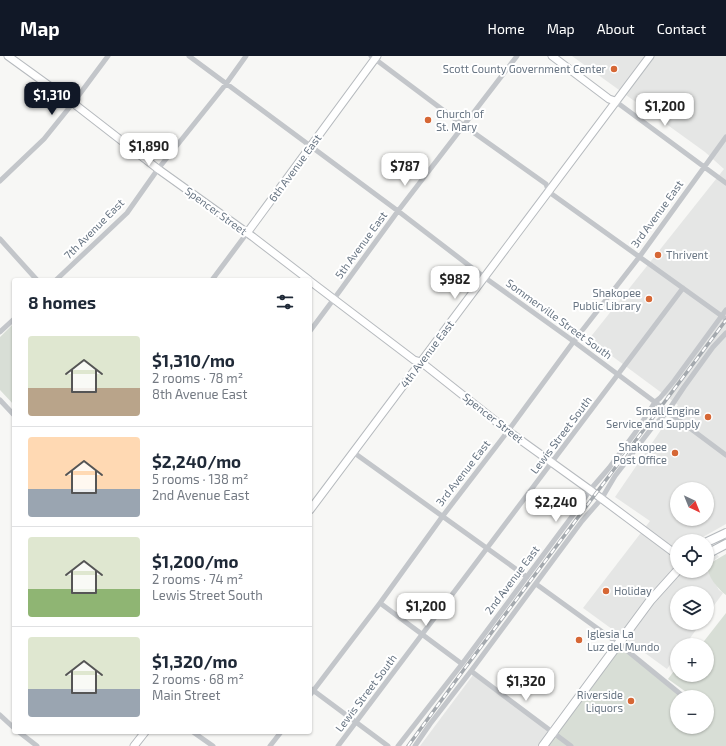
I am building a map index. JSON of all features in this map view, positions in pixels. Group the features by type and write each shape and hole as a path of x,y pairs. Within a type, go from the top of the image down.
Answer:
{"main road":[{"path":"714,538 726,532"},
{"path":"714,550 726,544"},
{"path":"543,746 660,589 670,578"}],"street":[{"name":"Spencer Street","path":"8,56 73,103 158,169 307,278"},
{"path":"0,181 44,139 108,56"},
{"name":"Sommerville Street South","path":"189,56 398,211 484,277 574,341 726,454"},
{"name":"7th Avenue East","path":"58,278 127,213 158,169 226,84 246,56"},
{"name":"5th Avenue East","path":"312,328 398,211 517,56"},
{"path":"552,56 726,184"},
{"name":"4th Avenue East","path":"312,507 650,56"},
{"path":"375,57 463,125 546,184 549,192 640,256 724,318"},
{"name":"6th Avenue East","path":"213,278 375,57"},
{"name":"3rd Avenue East","path":"312,689 380,603 442,517 508,431 574,341 640,256 726,137"},
{"path":"0,239 35,278"},
{"name":"Spencer Street","path":"312,282 414,360 421,362 508,431 602,498 670,550"},
{"name":"Lewis Street South","path":"338,746 553,463 683,288"},
{"name":"2nd Avenue East","path":"398,746 462,664 590,490 609,468 635,433 655,402 674,381 724,318 726,310"},
{"path":"0,332 12,321"},
{"name":"2nd Avenue East","path":"415,746 582,521 602,498 616,476 651,429 668,411 710,352 726,333"},
{"path":"0,400 12,413"},
{"path":"353,452 527,577"},
{"path":"536,584 619,644 675,690"},
{"path":"380,603 462,664"},
{"path":"471,671 571,746"},
{"path":"312,689 388,746"},
{"path":"0,714 12,726"},
{"path":"22,734 37,746"},
{"path":"134,746 143,734"},
{"path":"197,734 213,746"},
{"path":"270,746 279,734"}],"shaded area":[{"path":"572,56 726,56 726,524 708,534 670,534 670,578 712,578 719,590 723,593 714,605 714,586 670,586 670,630 696,630 690,638 670,638 670,665 667,669 583,608 650,521 615,497 678,405 589,339 724,169 705,152"},
{"path":"12,325 12,403 0,390 0,337"},
{"path":"714,551 719,557 714,560"},
{"path":"726,554 726,595 712,578 714,578 714,561"},
{"path":"726,613 726,746 543,746 619,644 675,690 670,690 670,734 714,734 714,690 683,690 672,682 714,682 714,638 706,638"},
{"path":"473,675 553,733 543,746 420,746"}],"railway":[{"path":"408,746 726,320"}],"place":[{"name":"Scott County Government Center","path":"614,69"},
{"name":"Church of St. Mary","path":"428,120"},
{"name":"Thrivent","path":"658,255"},
{"name":"Shakopee Public Library","path":"649,299"},
{"name":"Small Engine Service and Supply","path":"708,417"},
{"name":"Shakopee Post Office","path":"675,453"},
{"name":"Holiday","path":"606,591"},
{"name":"Iglesia La Luz del Mundo","path":"579,640"},
{"name":"Riverside Liquors","path":"631,701"}]}
